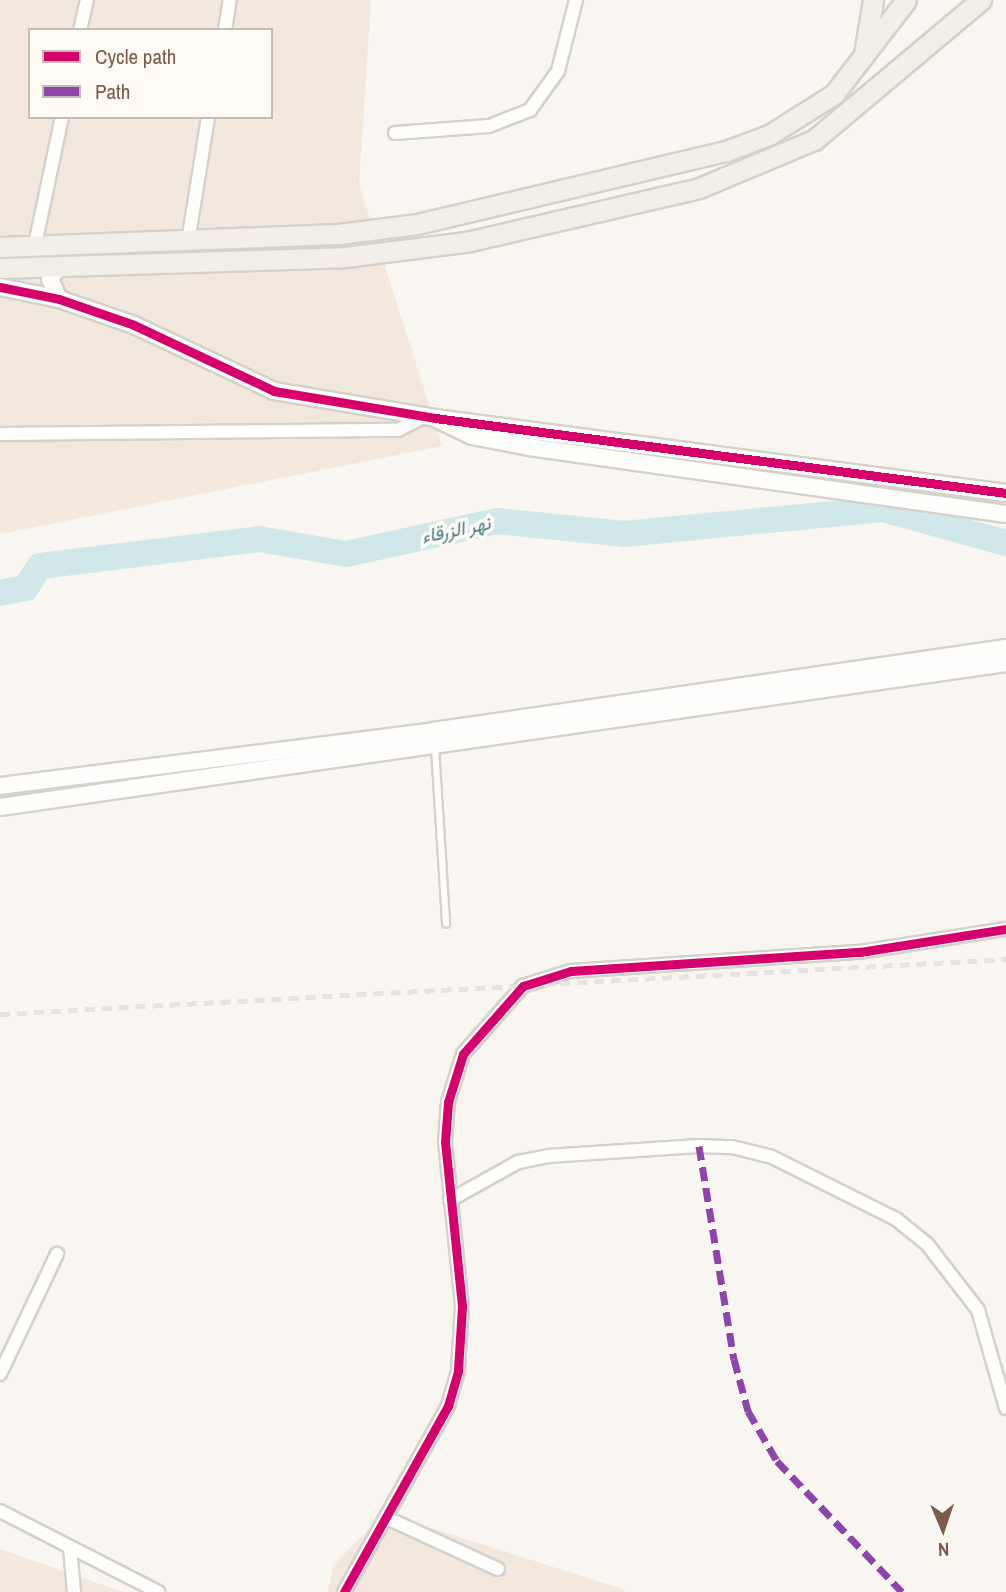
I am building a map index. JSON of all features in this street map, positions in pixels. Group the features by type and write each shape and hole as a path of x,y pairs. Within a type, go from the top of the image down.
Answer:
{"main road":[{"path":"862,60 873,0"},
{"path":"0,247 188,242 338,234 417,224 726,150 806,115 834,94 906,0"},
{"path":"0,268 285,261 452,244 699,188 814,140 981,0"}],"street":[{"path":"80,28 86,0"},
{"path":"225,28 230,0"},
{"path":"395,133 489,126 530,110 558,71 576,0"},
{"path":"35,245 62,119"},
{"path":"188,242 208,119"},
{"path":"59,266 50,286 59,299"},
{"path":"0,287 59,299 134,325 250,383 430,417 1006,494"},
{"path":"0,434 398,430 430,417 472,436 529,447 1006,514"},
{"path":"0,807 156,788 434,739 1006,648"},
{"path":"0,786 434,739 1006,663"},
{"path":"153,768 156,788"},
{"path":"344,1592 442,1417 458,1370 462,1306 445,1142 454,1077 476,1036 523,986 571,971 860,952 1006,929"},
{"path":"450,1200 518,1161 548,1156 699,1146 732,1147 772,1157 896,1219 928,1244 978,1310 1006,1408"},
{"path":"0,1374 57,1254"},
{"path":"0,1511 158,1592"},
{"path":"387,1518 498,1569"},
{"path":"70,1548 74,1592"}],"lane":[{"path":"434,739 446,924"}],"shaded area":[{"path":"0,0 371,0 359,184 442,446 0,534"},
{"path":"384,1513 627,1592 328,1592 333,1566"},
{"path":"0,1549 123,1592 0,1592"}],"waterway":[{"name":"نهر الزرقاء","path":"0,593 26,588 40,566 259,539 346,554 497,521 624,534 883,509 1006,543"}],"railway":[{"path":"0,1014 1006,959"}],"marked path":[{"path":"699,1146 734,1359 748,1411 777,1461 902,1592"}],"cycle path":[{"path":"0,287 59,299 134,325 274,391 435,418 1006,493"},
{"path":"344,1592 448,1406 458,1370 462,1306 445,1142 448,1102 463,1054 523,986 571,971 860,952 1006,929"}]}
